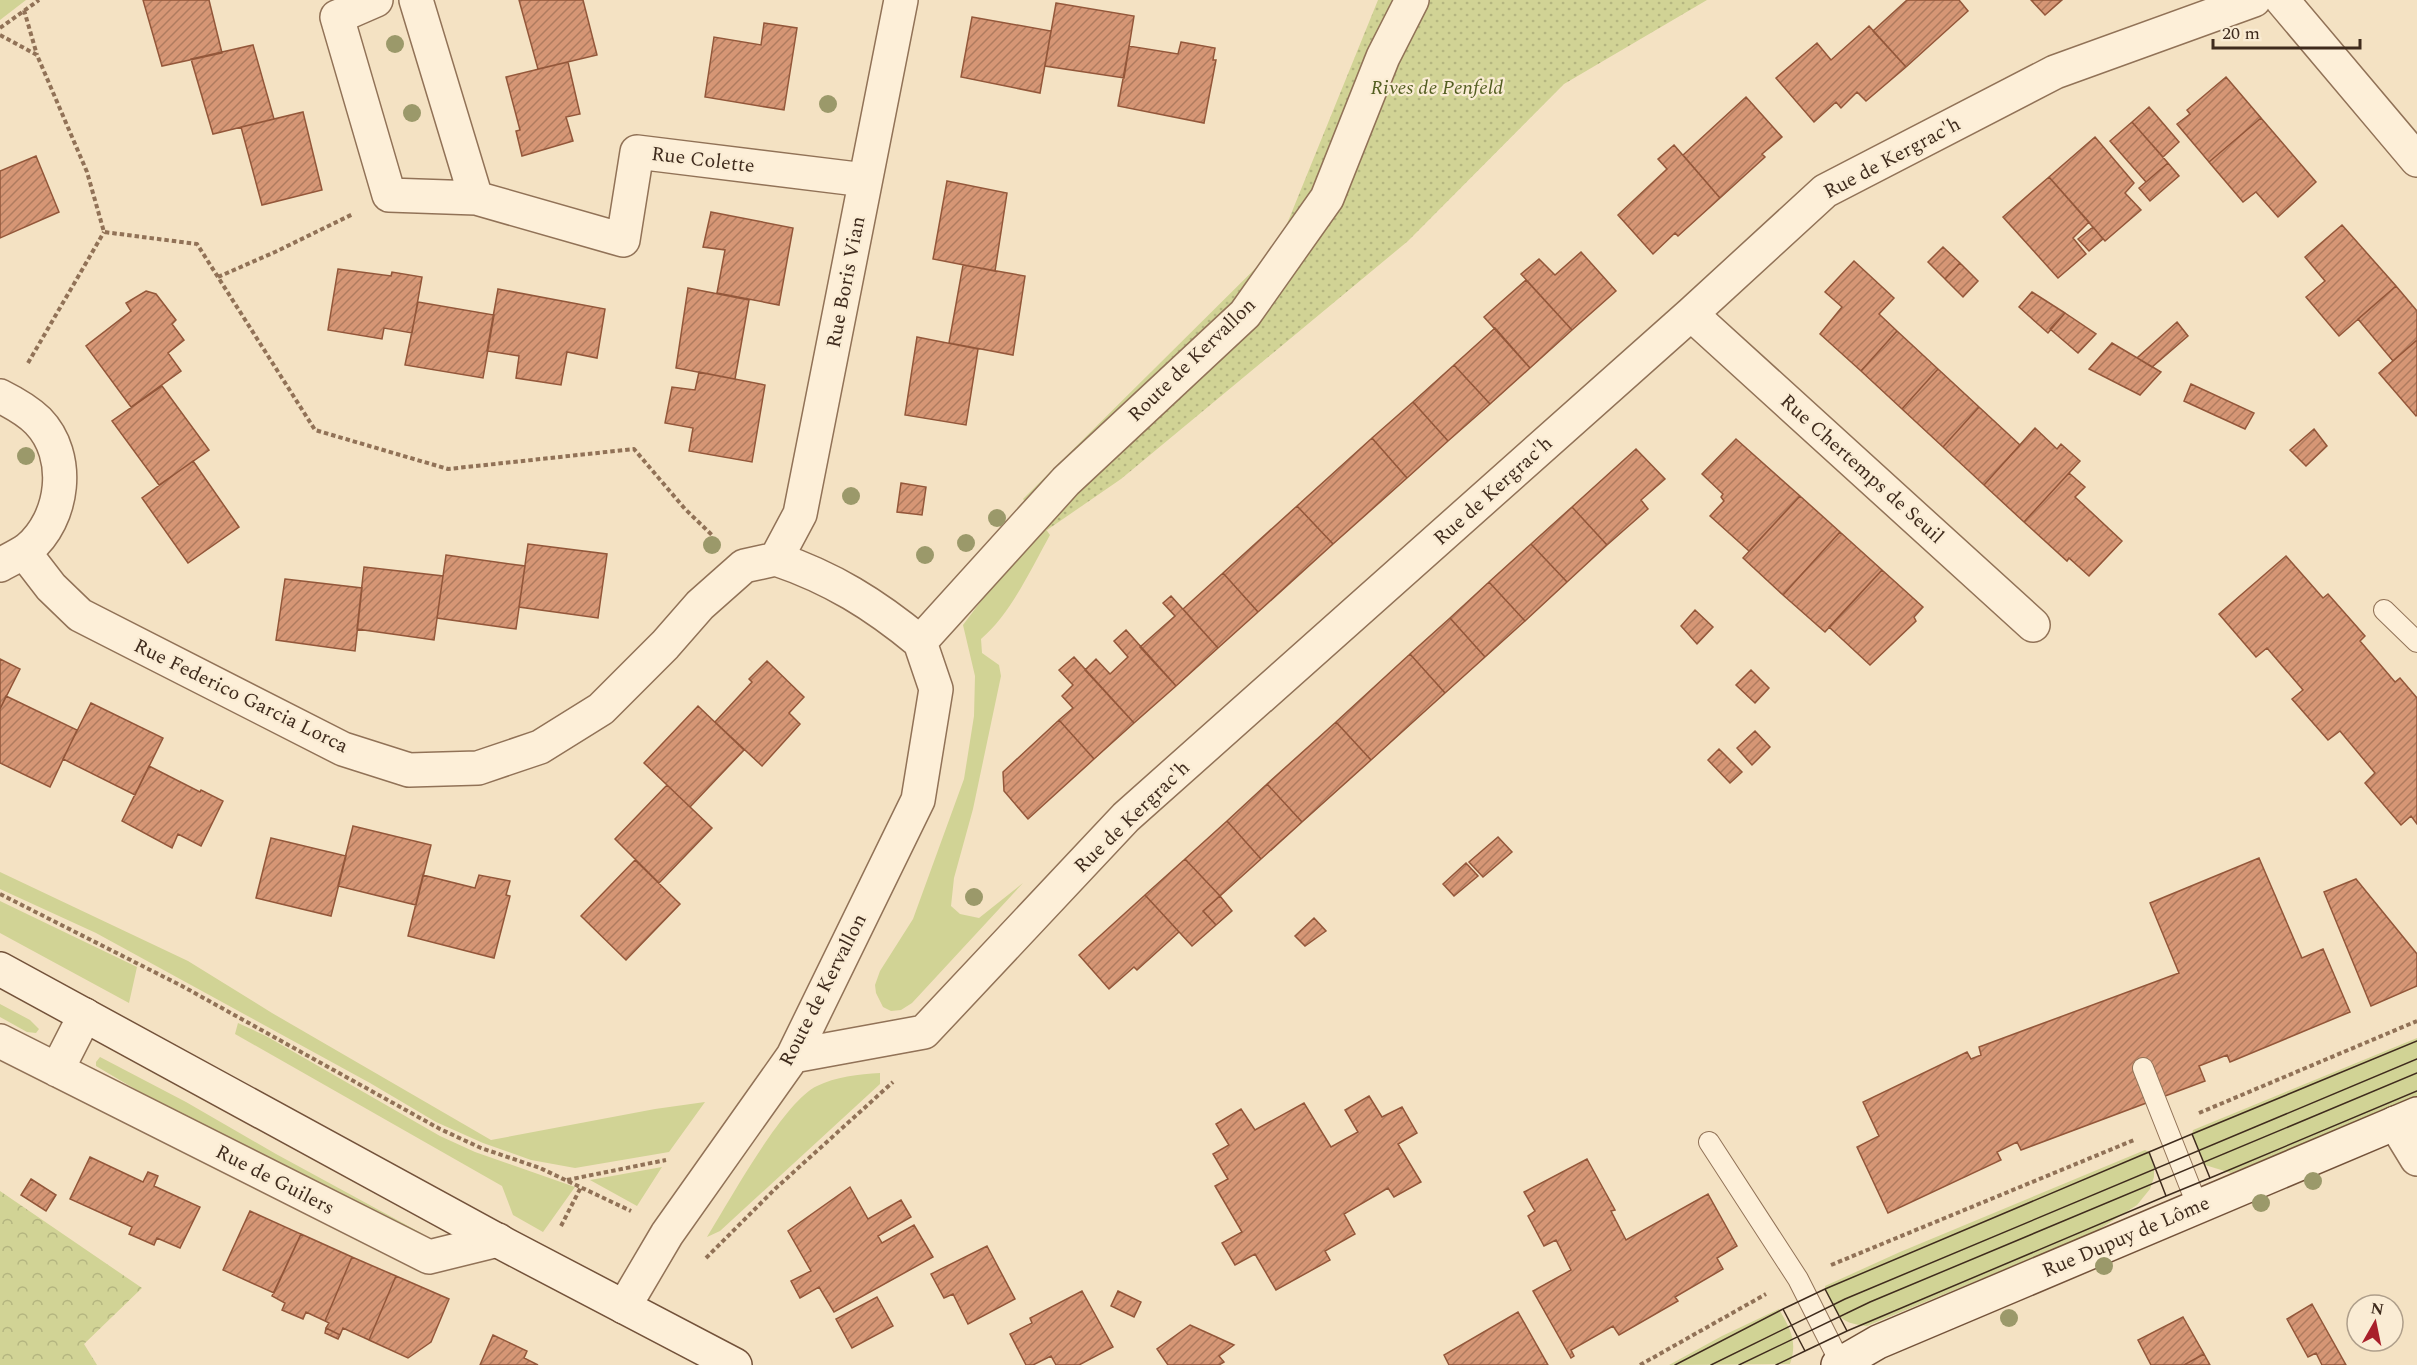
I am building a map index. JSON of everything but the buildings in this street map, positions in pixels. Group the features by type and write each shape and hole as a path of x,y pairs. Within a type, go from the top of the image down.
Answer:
{"street":[{"path":"375,0 337,17 389,195"},
{"path":"416,0 476,198"},
{"name":"Rue Boris Vian","path":"776,559 800,514 901,0"},
{"name":"Route de Kervallon","path":"624,1307 667,1234 792,1056 918,800 936,689 920,642 1066,481 1245,314 1327,198 1383,57 1412,0"},
{"name":"Rue de Kergrac'h","path":"924,1032 1126,817 1691,314 1825,191 2055,72 2254,0"},
{"path":"2282,0 2417,160"},
{"name":"Rue Colette","path":"389,195 476,198 623,240 637,152 865,180"},
{"name":"Rue Chertemps de Seuil","path":"1691,314 2033,624"},
{"name":"Rue Federico Garcia Lorca","path":"0,396 18,404 40,423 54,447 60,475 57,504 46,528 12,558 51,587 80,615 343,749 409,770 478,768 540,747 601,709 700,605 744,566 776,559"},
{"path":"776,559 813,572 849,591 897,623 920,642"},
{"path":"0,969 498,1240 735,1365"},
{"path":"57,1070 86,1015"},
{"path":"792,1056 924,1032"},
{"name":"Rue de Guilers","path":"0,1041 429,1257 498,1240"},
{"path":"2406,1119 2417,1159"},
{"name":"Rue Dupuy de Lôme","path":"1839,1364 1878,1342 2406,1119"}],"lane":[{"path":"2385,610 2417,642"},
{"path":"2143,1068 2198,1207"},
{"path":"1709,1142 1798,1279 1839,1364"}],"path":[{"path":"0,28 39,0"},
{"path":"23,372 104,232 87,172 37,55 24,10"},
{"path":"0,35 37,55"},
{"path":"218,277 276,252 389,195"},
{"path":"104,232 197,244 315,430 448,469 634,449 685,509 716,539"},
{"path":"0,894 182,986 440,1129 481,1148 540,1168 566,1180 639,1214 667,1234"},
{"path":"1640,1365 1782,1285 2417,1021"},
{"path":"706,1258 776,1188 895,1080 924,1032"},
{"path":"566,1180 674,1158"}],"green space":[{"path":"0,0 26,0 0,20"},
{"name":"Rives de Penfeld","path":"1378,0 1707,0 1564,84 1408,241 1121,479 1047,530 1023,499 1278,246"},
{"path":"1045,528 1050,535 1011,605 981,639 982,653 999,665 1001,676 973,809 954,878 951,906 960,914 979,918 1023,883 912,1003 901,1010 891,1011 883,1007 875,985 880,971 913,919 964,779 974,716 975,676 963,625 1008,565"},
{"path":"0,872 188,961 272,1013 491,1140 655,1109 705,1102 669,1152 575,1168 531,1160 483,1143 436,1122 370,1083 96,933 0,889"},
{"path":"0,901 137,967 129,1003 0,933"},
{"path":"0,1004 30,1020 39,1029 36,1033 27,1032 0,1017"},
{"path":"238,1023 266,1036 440,1136 475,1152 575,1187 543,1232 513,1215 502,1186 235,1034"},
{"path":"2417,1038 2417,1097 2231,1173 2205,1165 2192,1134 2193,1130"},
{"path":"100,1057 186,1102 423,1234 403,1229 167,1108 96,1066"},
{"path":"880,1073 880,1084 720,1231 707,1237 757,1154 803,1096 831,1080"},
{"path":"2145,1150 2149,1152 2154,1167 2150,1189 2137,1205 2095,1232 1867,1326 1857,1325 1839,1316 1825,1289 1825,1286 1900,1252"},
{"path":"662,1167 637,1206 590,1180"},
{"path":"0,1191 142,1288 84,1344 97,1365 0,1365"},
{"path":"1779,1309 1793,1342 1790,1364 1669,1365 1722,1336"}],"tram line":[{"path":"2417,1041 2192,1134 2210,1178 2417,1091"},
{"path":"1711,1365 1845,1299 2417,1059"},
{"path":"1739,1365 1870,1302 2417,1073"},
{"path":"2192,1134 2210,1178 2166,1196 2149,1152 2192,1134"},
{"path":"2149,1152 2166,1196 1847,1331 1825,1289 2149,1152"},
{"path":"1825,1289 1847,1331 1805,1351 1783,1309 1825,1289"},
{"path":"1675,1365 1783,1309 1805,1351 1776,1365"}]}
